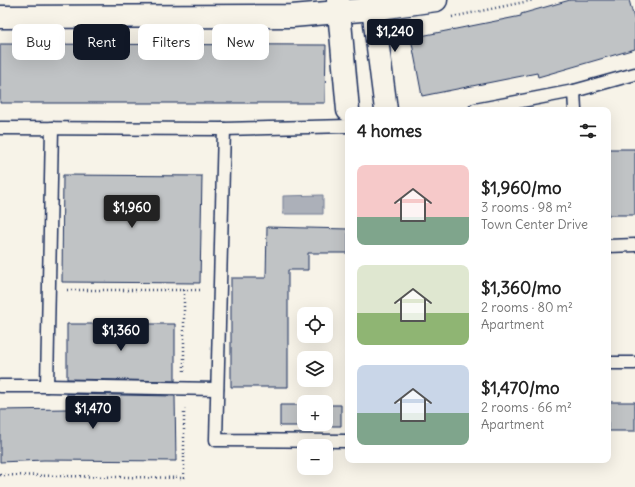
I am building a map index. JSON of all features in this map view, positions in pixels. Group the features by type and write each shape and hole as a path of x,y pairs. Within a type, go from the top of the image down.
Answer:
{"street":[{"path":"0,16 292,16 339,6 436,0"},
{"path":"372,4 386,107"},
{"path":"339,6 348,107"}],"lane":[{"path":"499,107 574,91 635,74"},
{"path":"574,91 574,107"},
{"path":"0,128 224,129 345,126"},
{"path":"47,386 52,128"},
{"path":"224,129 216,440 345,441"},
{"path":"611,246 635,245"},
{"path":"611,363 635,363"},
{"path":"0,386 218,389"}],"path":[{"path":"49,290 200,291 220,287"},
{"path":"0,475 184,478 184,290"}],"shaded area":[{"path":"323,195 323,214 283,214 283,196"}],"building":[{"path":"570,0 629,0 635,22 635,49 538,77 537,73 422,96 411,38 521,16 521,14"},
{"path":"0,44 12,44 12,60 65,60 65,44 73,44 73,60 130,60 130,44 138,44 138,60 204,60 204,45 212,45 212,60 269,60 269,45 326,45 325,103 0,103"},
{"path":"611,149 635,149 635,215 611,215"},
{"path":"63,175 202,176 200,283 62,282"},
{"path":"267,227 345,229 345,253 308,253 308,270 288,270 288,387 231,387 231,278 266,278"},
{"path":"67,324 175,324 175,381 67,379"},
{"path":"67,394 175,396 176,461 44,460 0,462 0,410 67,409"},
{"path":"611,402 635,402 635,431 611,431"},
{"path":"280,405 297,405 297,426 280,426"},
{"path":"333,405 341,405 341,426 333,426"}]}
